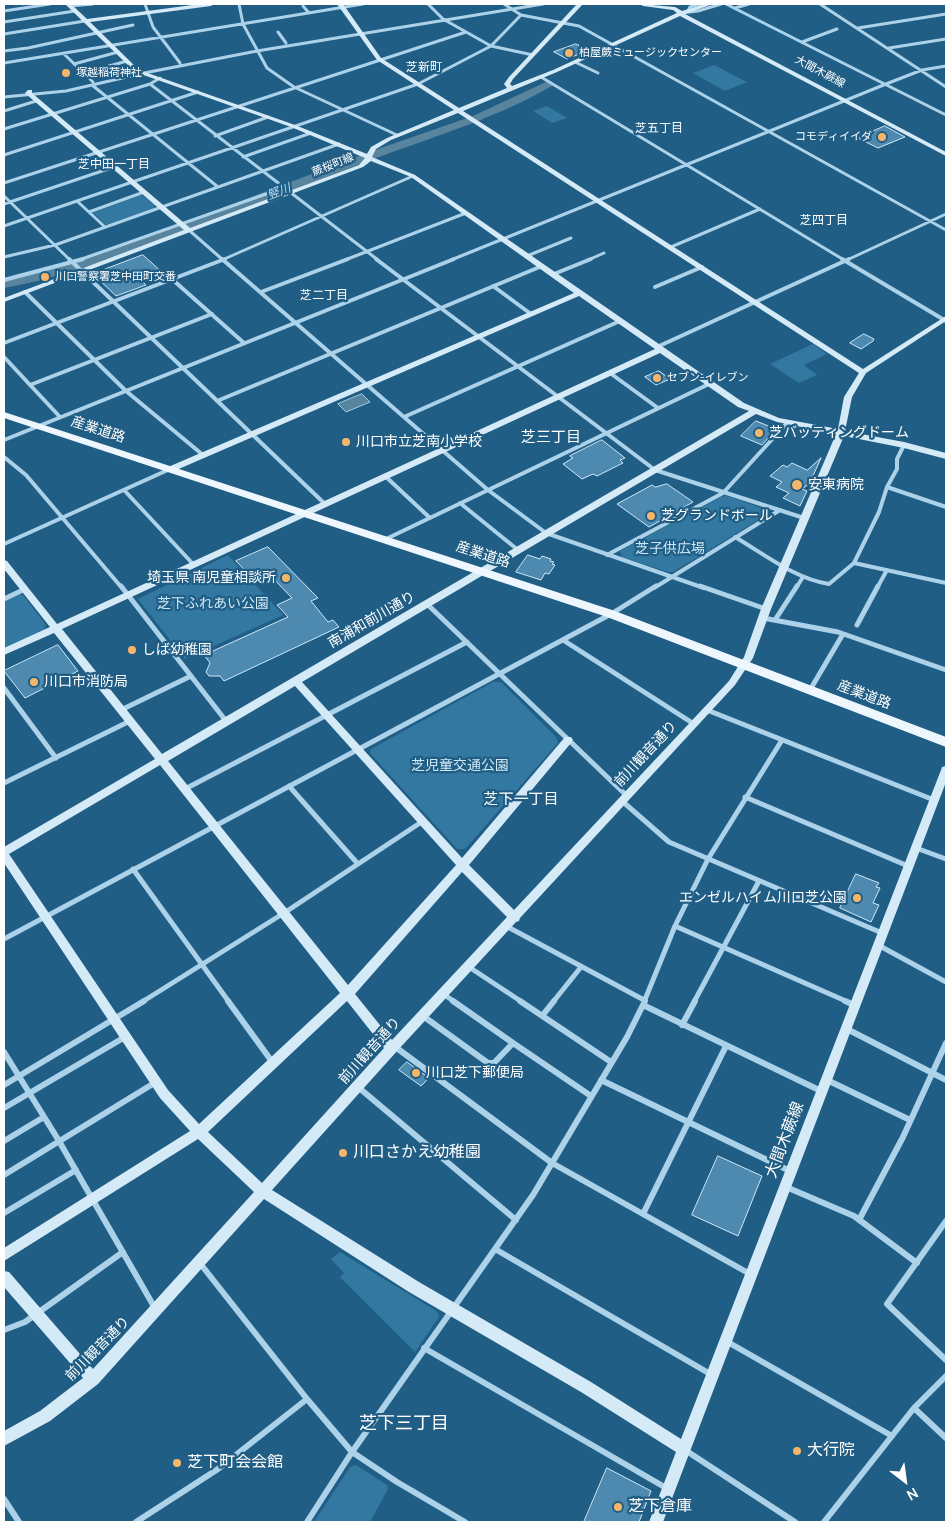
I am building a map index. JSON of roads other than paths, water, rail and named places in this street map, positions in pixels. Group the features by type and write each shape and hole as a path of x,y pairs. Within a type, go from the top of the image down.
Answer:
{"main road":[{"name":"産業道路","path":"4,415 611,614 946,742"}],"street":[{"path":"4,11 50,4"},
{"path":"69,5 93,4"},
{"path":"145,4 146,12 180,62"},
{"path":"4,34 211,4"},
{"path":"239,4 243,24 267,68 294,87 397,135"},
{"path":"4,63 162,38 341,6 363,4"},
{"path":"428,4 442,18 491,46 533,54"},
{"path":"4,95 66,91 180,62 525,4"},
{"path":"508,6 543,4"},
{"path":"511,89 507,83 580,4"},
{"name":"大間木蕨線","path":"643,4 688,11 846,101 946,154"},
{"path":"688,11 688,8 700,4"},
{"name":"蕨桜町線","path":"4,300 185,228 290,193 361,166 367,162 377,145 397,135 540,77 688,11 710,4"},
{"path":"688,11 698,11 721,4"},
{"path":"726,4 946,115"},
{"path":"735,8 749,4"},
{"path":"820,4 946,87"},
{"path":"69,5 127,62 140,72 293,126 413,176 709,384 754,412 787,423 904,445 946,456"},
{"path":"303,6 309,13"},
{"path":"341,6 379,59 863,372 945,320 540,77"},
{"path":"508,6 521,15 578,26 946,230"},
{"path":"4,22 75,11"},
{"path":"4,226 418,84 491,46 521,15"},
{"path":"858,28 945,15"},
{"path":"4,51 28,48 133,25"},
{"path":"802,42 837,29"},
{"path":"278,32 286,43"},
{"path":"93,83 286,43 359,32"},
{"path":"4,183 466,32"},
{"path":"889,48 946,39"},
{"path":"74,64 118,52"},
{"path":"64,54 107,98 218,187"},
{"path":"84,73 127,62"},
{"path":"575,62 598,73"},
{"path":"4,440 886,84 922,70 946,66"},
{"path":"4,130 150,84 160,78"},
{"path":"150,84 230,148 655,470 804,518"},
{"path":"29,92 36,101 296,322 488,490 546,533 672,578 764,613 775,620 843,634 946,670"},
{"path":"4,155 198,92"},
{"path":"4,111 36,101"},
{"path":"216,136 268,117"},
{"path":"242,157 311,133"},
{"path":"4,257 55,245 339,144"},
{"path":"4,204 114,167"},
{"path":"4,343 223,260 413,176"},
{"path":"4,280 74,263 185,228 284,188"},
{"path":"89,212 144,192"},
{"path":"4,196 325,504"},
{"path":"77,201 105,227"},
{"path":"671,247 760,209"},
{"path":"261,292 466,213"},
{"path":"4,652 557,397 946,214"},
{"path":"527,256 571,238"},
{"path":"554,274 604,253"},
{"path":"217,401 542,266"},
{"path":"655,287 702,267"},
{"path":"173,280 244,343"},
{"path":"493,286 532,314"},
{"path":"24,292 126,391 203,455"},
{"path":"4,544 170,469 580,293"},
{"path":"30,385 212,314"},
{"path":"404,417 620,322"},
{"path":"4,357 60,417"},
{"path":"610,372 658,408"},
{"name":"前川観音通り","path":"4,1439 45,1416 93,1379 264,1192 357,1086 515,918 732,682 744,665 784,564 840,433 848,397 863,372"},
{"path":"386,539 709,384"},
{"name":"南浦和前川通り","path":"4,853 226,720 754,412"},
{"path":"607,555 722,493 787,423"},
{"path":"735,537 784,564 803,577 829,584 854,564 879,512 886,487 897,469 897,459 904,445"},
{"path":"4,457 26,475 128,594 226,720"},
{"path":"385,476 430,518"},
{"path":"886,487 946,506"},
{"path":"124,490 193,564"},
{"path":"460,503 518,550"},
{"path":"4,939 611,614 780,510"},
{"path":"4,563 393,1047 552,1163 750,1274"},
{"path":"854,564 946,583"},
{"path":"856,625 887,570"},
{"path":"775,620 803,577"},
{"path":"4,599 25,589"},
{"path":"427,604 568,740 669,842 882,932"},
{"path":"810,690 843,634"},
{"path":"563,640 694,724"},
{"path":"185,789 467,642"},
{"path":"121,710 191,676"},
{"path":"295,680 462,865 515,918"},
{"path":"4,688 56,758"},
{"path":"707,710 934,800"},
{"path":"4,783 130,721"},
{"path":"4,1255 198,1132 348,993 462,865 568,740"},
{"path":"307,1522 352,1452 451,1309 516,1220 552,1163 627,1037 675,926 708,859 782,740"},
{"name":"大間木蕨線","path":"656,1522 685,1450 750,1274 847,1029 854,1005 946,770"},
{"path":"289,786 358,864"},
{"path":"745,797 908,866"},
{"path":"4,1084 114,1020 284,913 423,821"},
{"path":"916,848 946,859"},
{"path":"4,853 156,1082 198,1132 264,1192 451,1309 586,1387 795,1522"},
{"path":"133,870 273,1062"},
{"path":"682,1025 760,881"},
{"path":"506,926 582,967 682,1025 726,1046 910,1120"},
{"path":"675,926 854,1005"},
{"path":"877,945 946,982"},
{"path":"468,967 611,1062"},
{"path":"542,1016 582,967"},
{"path":"443,994 591,1096"},
{"path":"423,1016 488,1063 494,1063 513,1043"},
{"path":"847,1029 946,1080"},
{"path":"4,1108 125,1037"},
{"path":"859,1220 910,1120 946,1043"},
{"path":"643,1214 726,1046"},
{"path":"4,1052 76,1170 156,1310"},
{"path":"601,1080 791,1172"},
{"path":"4,1175 156,1082"},
{"path":"357,1086 516,1220"},
{"path":"4,1141 44,1117"},
{"path":"4,1213 76,1170"},
{"path":"785,1186 859,1220 917,1263"},
{"path":"946,1221 886,1304 946,1360"},
{"path":"495,1249 712,1375"},
{"path":"4,1330 25,1322 123,1252"},
{"path":"199,1262 307,1399 352,1452 397,1482 465,1522"},
{"path":"4,1277 93,1379"},
{"path":"726,1341 892,1436"},
{"path":"424,1348 669,1489"},
{"path":"824,1522 914,1408 946,1376"},
{"path":"136,1522 218,1469 307,1399"},
{"path":"914,1408 946,1438"},
{"path":"4,1500 16,1521"}],"waterway":[{"name":"竪川","path":"4,284 70,268 135,246 379,153 477,118 525,97 548,84"}],"place":[{"name":"柏屋蕨ミュージックセンター","path":"569,53"},
{"name":"塚越稲荷神社","path":"66,73"},
{"name":"コモディイイダ","path":"882,137"},
{"name":"川口警察署芝中田町交番","path":"45,277"},
{"name":"セブン-イレブン","path":"657,378"},
{"name":"芝バッティングドーム","path":"759,433"},
{"name":"川口市立芝南小学校","path":"346,442"},
{"name":"安東病院","path":"797,485"},
{"name":"芝グランドボール","path":"651,516"},
{"name":"埼玉県 南児童相談所","path":"286,578"},
{"name":"しば幼稚園","path":"132,650"},
{"name":"川口市消防局","path":"34,682"},
{"name":"エンゼルハイム川口芝公園","path":"857,898"},
{"name":"川口芝下郵便局","path":"416,1073"},
{"name":"川口さかえ幼稚園","path":"343,1153"},
{"name":"大行院","path":"797,1451"},
{"name":"芝下町会会館","path":"177,1463"},
{"name":"芝下倉庫","path":"618,1507"}],"district":[{"name":"芝新町","path":"424,68"},
{"name":"芝五丁目","path":"659,129"},
{"name":"芝中田一丁目","path":"114,165"},
{"name":"芝四丁目","path":"824,221"},
{"name":"芝二丁目","path":"324,296"},
{"name":"芝三丁目","path":"551,438"},
{"name":"芝下一丁目","path":"521,800"},
{"name":"芝下三丁目","path":"404,1424"}],"park label":[{"name":"芝子供広場","path":"670,549"},
{"name":"芝下ふれあい公園","path":"213,604"},
{"name":"芝児童交通公園","path":"460,766"}]}
